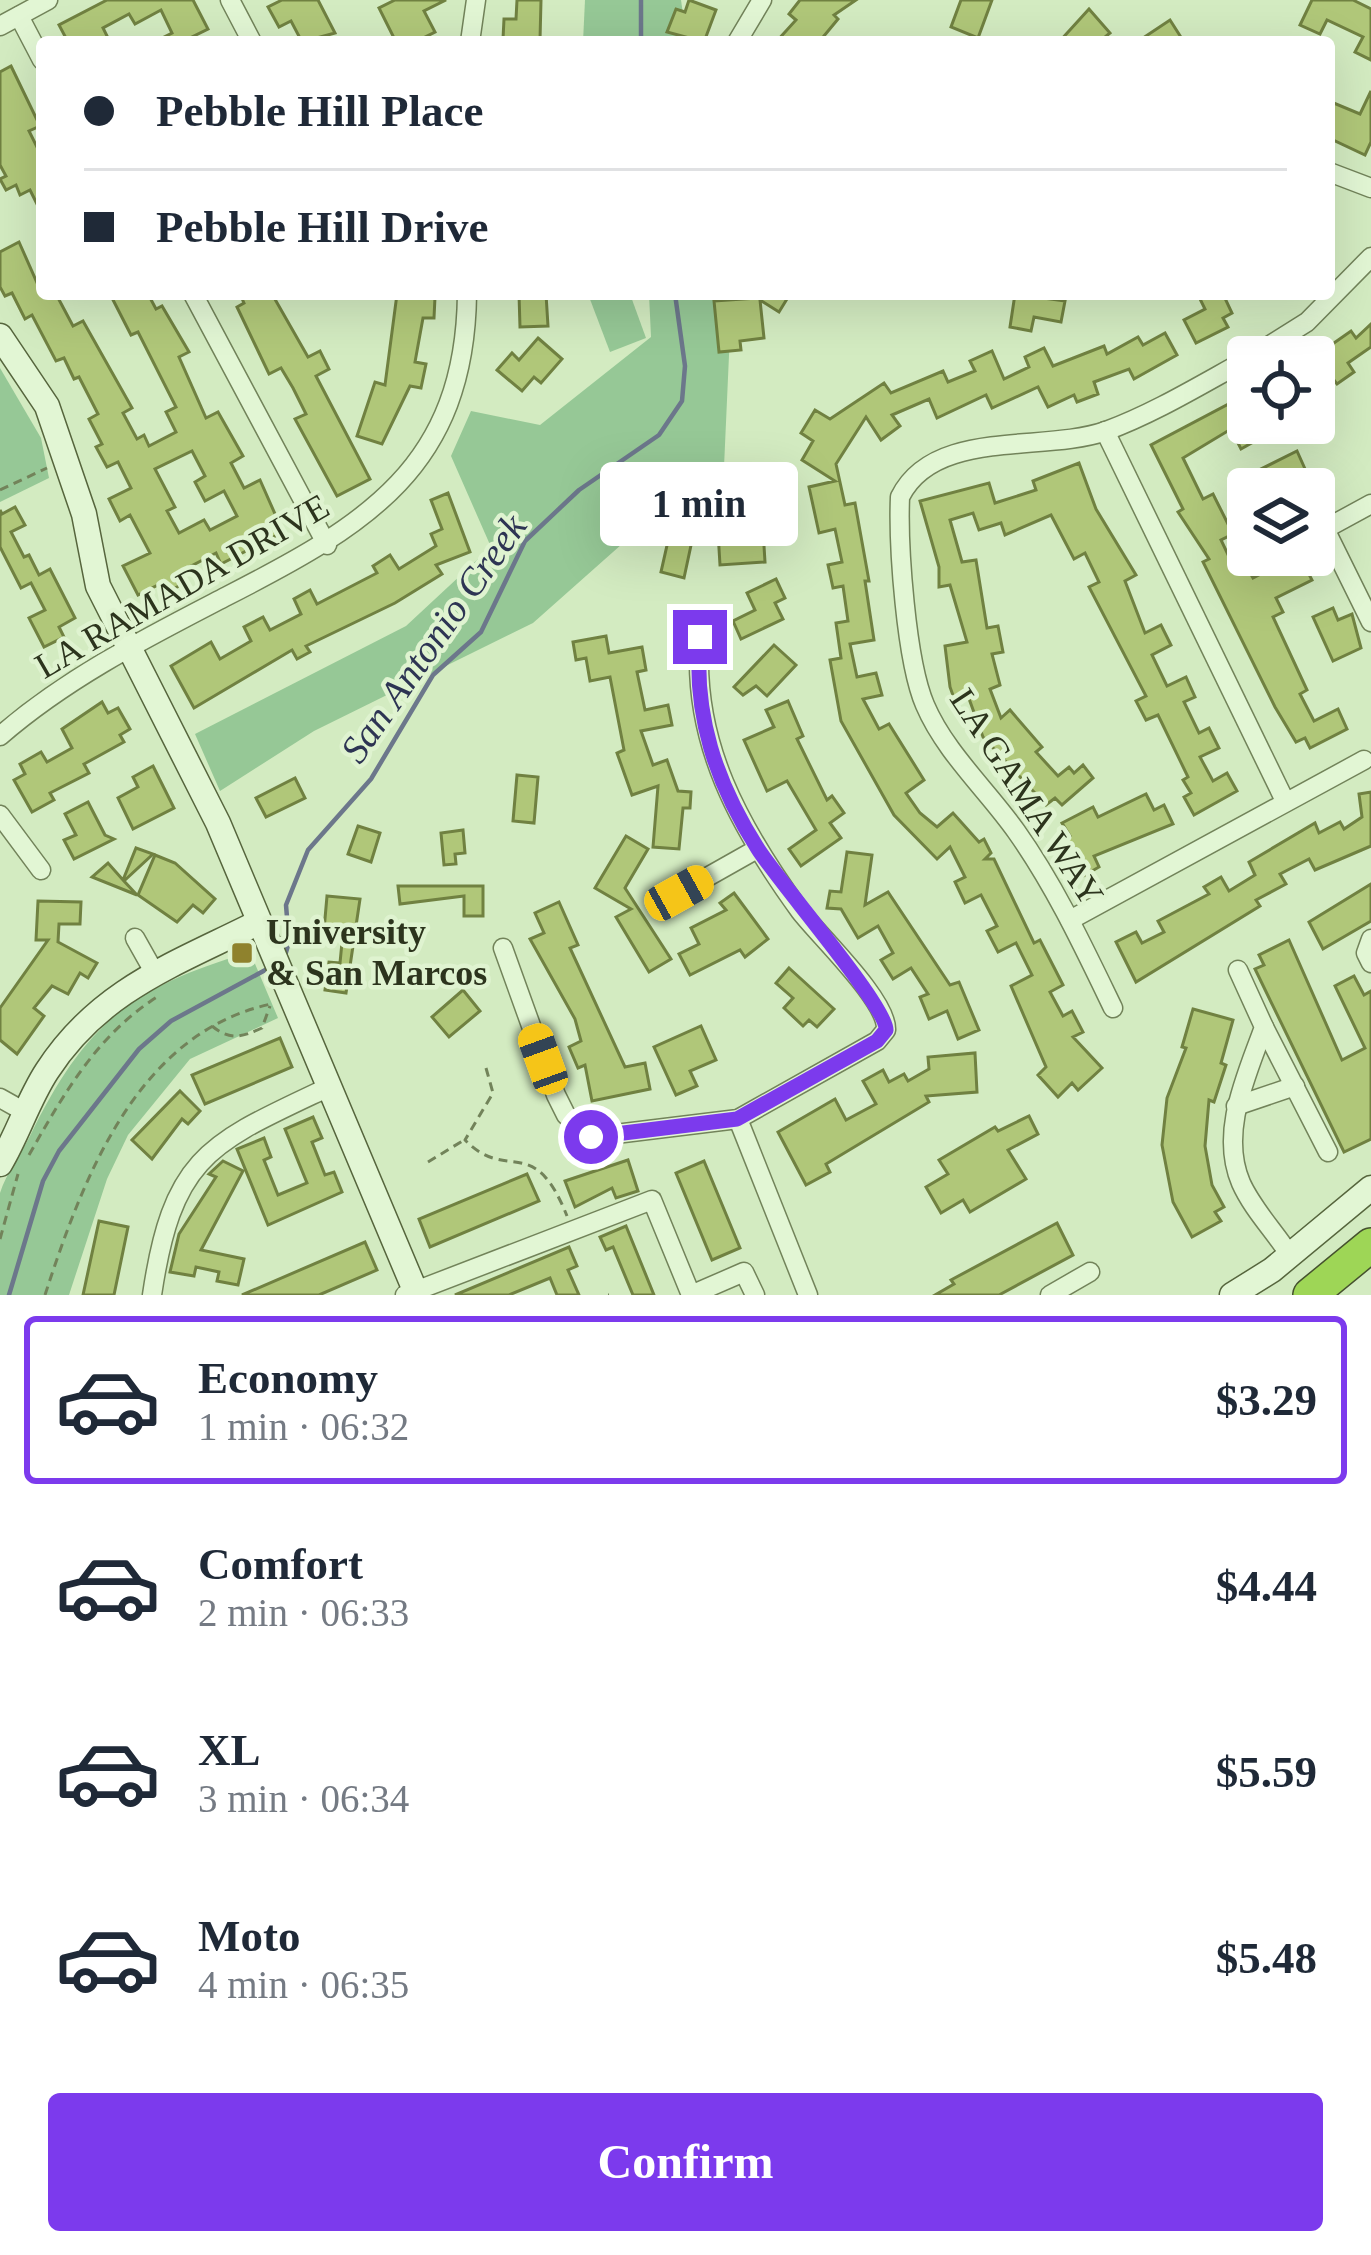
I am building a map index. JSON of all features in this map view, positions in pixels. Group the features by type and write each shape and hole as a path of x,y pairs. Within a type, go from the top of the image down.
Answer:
{"highway":[{"path":"1315,1295 1371,1245"},
{"path":"1315,1295 1371,1257"}],"street":[{"path":"0,26 48,0"},
{"path":"230,0 249,36"},
{"path":"471,36 476,0"},
{"path":"741,36 762,0"},
{"path":"19,16 36,48"},
{"path":"1335,174 1371,188"},
{"name":"LA GAMA WAY","path":"1335,294 1371,257"},
{"path":"196,300 327,545"},
{"name":"LA RAMADA DRIVE","path":"0,736 128,648 327,545 395,491 436,433 462,362 467,300"},
{"name":"LA GAMA WAY","path":"1285,336 1329,300"},
{"path":"0,336 47,406 66,459 98,586 179,739 331,1086 413,1294 652,1200 691,1295 744,1272 755,1295"},
{"name":"LA GAMA WAY","path":"1113,1008 1070,920 1017,832 938,731 924,704 916,674 900,497 923,467 964,453 1105,431 1227,370"},
{"path":"1105,431 1285,801"},
{"path":"1371,504 1325,529 1371,622"},
{"path":"503,948 556,1096 566,1115 591,1137 737,1119 892,1033 882,1010 758,849 712,759 702,718 700,637"},
{"path":"1070,920 1364,760"},
{"path":"0,814 41,870"},
{"path":"679,893 758,849"},
{"path":"0,1164 71,1036 96,1009 160,981 259,922"},
{"path":"136,938 160,981"},
{"path":"1371,940 1366,953 1371,963"},
{"path":"1238,970 1328,1152"},
{"path":"1264,1027 1236,1106 1233,1158 1242,1186 1289,1254"},
{"path":"152,1295 174,1204 200,1158 221,1138 331,1086"},
{"path":"1236,1106 1294,1086"},
{"path":"0,1098 25,1112"},
{"path":"737,1119 808,1295"},
{"path":"1232,1295 1371,1187"},
{"path":"1050,1295 1090,1272"}],"path":[{"path":"0,490 66,459"},
{"path":"0,1239 17,1175 65,1091 160,981"},
{"path":"45,1295 76,1199 165,1057 212,1026 271,1004 262,1028 242,1037 224,1036 212,1026"},
{"path":"428,1162 465,1139 493,1093 486,1068"},
{"path":"465,1139 476,1150 539,1166 553,1181 572,1230"}],"green space":[{"path":"585,0 681,0 686,36 583,36"},
{"path":"590,300 632,300 646,338 610,352"},
{"path":"649,300 726,300 730,333 724,467 675,497 533,623 314,731 220,791 195,734 406,626 491,547 451,456 471,411 540,425 651,337"},
{"path":"0,368 41,438 49,478 0,502"},
{"path":"250,952 278,1018 190,1059 128,1135 107,1179 69,1295 0,1295 0,1193 72,1063 118,1013 145,995"}],"building":[{"path":"107,0 193,0 208,29 194,36 166,36 172,33 161,10 135,24 129,14 103,28 107,36 65,36 59,25"},
{"path":"282,0 318,0 335,33 299,36 291,21 279,27 268,7"},
{"path":"395,0 446,0 424,11 435,32 427,36 393,36 379,8"},
{"path":"517,0 541,0 540,36 503,36 504,19 516,19"},
{"path":"689,0 716,10 706,36 667,32 676,9 685,12"},
{"path":"800,0 856,0 834,15 838,19 824,36 781,36 796,20 789,14"},
{"path":"961,0 992,0 979,36 951,27"},
{"path":"1312,0 1353,0 1371,9 1371,60 1355,52 1363,37 1327,20 1320,34 1300,25"},
{"path":"1089,9 1110,33 1106,36 1064,36"},
{"path":"1170,20 1180,36 1146,36"},
{"path":"11,66 36,118 36,128 29,131 36,145 36,202 30,190 20,195 16,185 6,190 0,179 6,176 0,165 0,72"},
{"path":"1371,91 1371,142 1365,155 1335,141 1335,104 1360,114"},
{"path":"19,242 36,280 36,300 59,300 73,326 83,321 132,408 123,413 137,439 144,435 149,446 176,432 166,412 176,407 138,332 131,335 113,300 151,300 156,309 162,306 189,352 179,357 206,418 218,412 243,456 231,463 244,488 260,480 283,532 221,564 216,553 180,572 185,583 165,593 160,584 138,595 123,566 150,553 130,515 120,521 109,499 131,488 118,462 107,467 96,447 102,444 89,419 98,414 64,358 56,361 32,315 25,319 12,293 5,296 0,287 0,252","holes":["192,451 205,476 195,482 205,501 224,491 237,516 210,530 204,520 179,533 167,511 175,507 155,469"]},
{"path":"275,300 308,357 320,351 329,369 316,376 370,479 337,496 295,419 306,414 293,388 281,368 269,374 237,307"},
{"path":"396,300 435,300 434,318 423,318 415,362 426,364 421,388 410,386 382,444 357,436 375,382 385,385"},
{"path":"519,300 546,300 548,326 520,327"},
{"path":"760,300 764,338 740,341 741,350 719,352 714,301"},
{"path":"760,300 786,300 779,312"},
{"path":"1014,300 1065,301 1061,322 1034,317 1031,331 1010,327"},
{"path":"1200,300 1226,300 1232,313 1223,318 1228,327 1196,343 1184,320 1205,309"},
{"path":"1371,324 1371,347 1348,363 1354,372 1337,384 1335,342 1351,331 1356,338"},
{"path":"1165,333 1177,355 1134,379 1129,369 1094,382 1098,394 1077,402 1074,395 1048,407 1038,387 992,408 986,395 937,418 929,399 892,415 900,426 881,440 866,417 836,464 845,505 855,503 869,581 865,581 874,640 850,644 857,677 876,673 882,695 863,699 879,729 889,724 924,780 906,793 920,813 937,827 953,813 979,842 984,839 991,853 985,859 994,859 1034,943 1040,940 1063,985 1050,992 1063,1016 1072,1011 1083,1032 1073,1037 1102,1068 1078,1090 1072,1083 1058,1097 1038,1075 1046,1067 1011,986 1032,975 1016,943 998,952 987,931 997,926 981,895 965,903 955,882 965,877 950,847 937,859 894,815 841,721 830,660 841,658 836,623 848,621 843,586 833,588 828,565 842,562 835,529 819,533 809,487 835,481 802,460 813,441 801,433 815,410 830,419 884,383 891,393 943,371 948,382 975,371 970,361 992,351 1004,379 1029,367 1025,357 1044,348 1053,366 1104,346 1107,354 1138,337 1143,345"},
{"path":"538,338 562,359 541,383 534,377 522,391 497,370 512,353 519,360"},
{"path":"1227,405 1227,431 1183,458 1203,499 1213,494 1227,522 1227,537 1221,540 1227,553 1227,576 1310,576 1312,580 1276,598 1283,612 1273,617 1307,690 1300,694 1314,721 1338,709 1347,729 1310,748 1305,738 1296,742 1203,562 1209,559 1178,512 1183,509 1151,445"},
{"path":"1297,451 1305,468 1263,468"},
{"path":"1079,463 1096,509 1136,575 1125,581 1145,633 1161,625 1171,645 1152,655 1167,686 1186,677 1195,697 1184,702 1199,733 1209,728 1219,748 1200,757 1213,781 1227,773 1237,791 1194,815 1184,797 1191,793 1183,780 1188,777 1158,715 1146,720 1136,701 1146,696 1089,587 1099,582 1085,553 1074,559 1051,515 1005,535 1001,523 979,530 973,513 950,520 962,562 976,560 987,628 998,626 1003,652 992,654 1000,685 990,689 1001,718 1010,710 1042,747 1036,752 1058,776 1069,767 1074,773 1083,765 1093,778 1062,805 1055,798 1046,805 983,737 968,696 955,701 950,687 945,646 967,642 950,585 939,587 939,567 920,501 989,483 995,503 1036,490 1033,481"},
{"path":"448,493 470,552 436,565 442,574 395,603 306,646 310,652 297,659 292,650 194,708 171,666 211,642 220,659 251,641 244,627 263,617 270,630 301,614 294,599 310,590 317,604 377,573 373,566 390,555 399,569 436,546 431,534 442,529 431,500"},
{"path":"15,507 25,525 11,532 24,557 29,555 39,575 50,569 75,618 59,627 64,637 44,647 29,618 45,610 31,583 21,588 0,547 0,510 2,514"},
{"path":"675,510 709,517 704,538 693,536 684,578 661,572"},
{"path":"763,530 765,562 720,565 718,532"},
{"path":"776,579 785,598 775,603 783,619 741,639 733,621 755,610 747,593"},
{"path":"1333,608 1338,620 1352,614 1361,648 1333,661 1313,617"},
{"path":"606,636 609,653 642,647 646,670 637,672 645,710 668,705 672,725 641,731 653,765 667,760 678,791 691,792 690,808 683,808 679,849 653,847 658,786 632,795 617,753 624,750 610,677 590,681 586,658 576,660 573,642"},
{"path":"774,645 796,665 767,696 756,686 743,695 734,687"},
{"path":"788,701 803,736 797,739 827,800 832,796 844,813 830,823 841,838 801,866 789,849 816,830 787,781 767,791 744,740 774,727 766,710"},
{"path":"102,702 108,713 118,708 130,729 120,735 124,742 84,764 89,773 50,793 54,800 32,812 14,780 25,774 20,764 41,752 47,762 72,748 62,729"},
{"path":"153,766 174,808 133,829 118,798 138,787 133,777"},
{"path":"517,775 538,777 534,823 513,821"},
{"path":"295,778 305,798 266,817 256,798"},
{"path":"1371,792 1371,846 1315,870 1309,859 1280,874 1286,884 1256,900 1260,906 1136,982 1116,942 1136,932 1142,943 1164,932 1158,921 1209,894 1204,887 1221,877 1229,891 1255,875 1249,862 1315,823 1319,833 1340,822 1344,829 1362,817 1359,794"},
{"path":"1146,794 1154,810 1164,805 1173,824 1094,856 1099,867 1080,878 1060,841 1070,836 1062,823 1093,807 1098,817"},
{"path":"88,802 105,835 114,839 74,859 64,840 76,835 65,814"},
{"path":"358,826 380,833 371,862 348,854"},
{"path":"463,830 465,853 455,854 456,864 444,865 441,833"},
{"path":"626,836 648,849 625,888 671,959 649,972 616,917 631,909 595,888"},
{"path":"136,848 153,854 124,881 137,895 92,877 108,863 123,880"},
{"path":"847,852 872,855 865,905 888,892 950,985 959,982 979,1030 958,1039 947,1011 929,1019 920,997 928,994 911,968 893,979 881,960 893,953 878,926 858,938 841,909 827,908 830,891 841,892"},
{"path":"155,855 175,863 215,899 203,913 193,905 177,922 138,895"},
{"path":"1371,884 1371,921 1323,949 1309,922"},
{"path":"398,886 483,886 483,916 464,916 464,896 400,904"},
{"path":"734,893 768,939 745,957 740,950 690,975 679,954 699,944 691,928 726,910 720,903"},
{"path":"327,896 360,899 346,993 325,990 329,962 340,963 343,932 324,930"},
{"path":"38,901 81,902 80,924 59,924 58,942 97,963 88,978 80,973 68,994 52,986 34,1008 44,1016 17,1054 0,1040 0,1008 48,940 36,940"},
{"path":"559,902 578,945 570,948 625,1067 645,1063 650,1089 592,1101 585,1065 578,1068 569,1047 581,1041 575,1019 530,939 544,933 535,913"},
{"path":"1289,940 1342,1060 1365,1048 1335,986 1354,976 1364,995 1371,991 1371,1139 1344,1152 1255,969 1264,965 1259,955"},
{"path":"789,968 834,1009 817,1027 809,1020 803,1026 784,1008 793,998 776,983"},
{"path":"463,990 480,1011 449,1037 432,1017"},
{"path":"1193,1009 1233,1020 1221,1063 1226,1065 1214,1102 1209,1100 1205,1146 1212,1185 1224,1207 1215,1212 1221,1221 1192,1237 1173,1202 1162,1145 1167,1098 1186,1048 1182,1047"},
{"path":"701,1026 716,1060 690,1071 697,1086 676,1095 654,1047"},
{"path":"280,1038 292,1067 205,1104 192,1075"},
{"path":"975,1053 977,1092 926,1096 929,1102 826,1164 830,1172 806,1185 778,1132 835,1099 846,1120 876,1104 863,1081 883,1070 889,1082 904,1074 908,1081 929,1069 928,1057"},
{"path":"180,1091 200,1111 188,1124 182,1119 152,1159 132,1140"},
{"path":"1029,1116 1038,1134 1008,1150 1026,1179 970,1212 963,1200 941,1213 926,1187 948,1174 939,1160 995,1127 998,1131"},
{"path":"313,1117 322,1138 312,1142 325,1175 334,1172 342,1192 268,1225 237,1149 264,1138 271,1157 264,1160 278,1195 307,1183 285,1129"},
{"path":"628,1160 638,1191 616,1198 612,1188 575,1207 565,1181"},
{"path":"223,1161 243,1171 201,1250 244,1259 238,1285 217,1281 219,1272 196,1267 194,1276 170,1272 179,1234 216,1177 209,1174"},
{"path":"704,1161 740,1248 712,1260 676,1173"},
{"path":"527,1174 539,1201 430,1247 419,1219"},
{"path":"99,1221 128,1227 114,1295 83,1295"},
{"path":"1057,1223 1073,1255 999,1295 935,1295 954,1284 951,1280"},
{"path":"626,1226 654,1295 633,1295 613,1247 606,1250 600,1237"},
{"path":"365,1242 377,1270 319,1295 242,1295"},
{"path":"569,1247 577,1266 568,1270 579,1295 557,1295 550,1278 509,1295 455,1295"}],"waterway":[{"name":"San Antonio Creek","path":"641,0 641,36"},
{"name":"San Antonio Creek","path":"284,959 289,942 286,905 308,850 371,779 433,675 481,632 525,541 579,490 659,435 682,401 685,366 676,300"},
{"name":"San Antonio Creek","path":"9,1295 43,1181 59,1151 139,1049 171,1021 269,968"}],"place":[{"name":"University & San Marcos","path":"242,953"}],"route":[{"path":"591,1137 737,1119 877,1041 886,1030 882,1010 803,914 730,799 712,759 702,718 700,637"}]}
